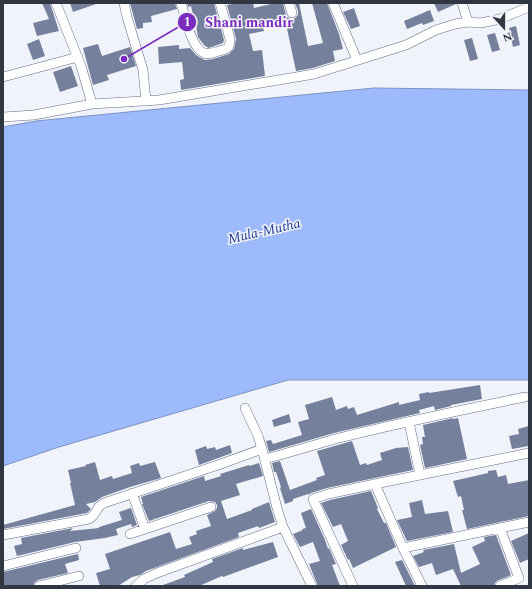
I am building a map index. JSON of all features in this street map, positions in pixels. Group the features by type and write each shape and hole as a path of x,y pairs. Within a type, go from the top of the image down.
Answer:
{"street":[{"path":"56,3 78,57 92,104"},
{"path":"124,3 143,70 146,100"},
{"path":"182,3 193,39 198,49 205,54 227,48 230,45 230,39 220,3"},
{"path":"290,3 292,13"},
{"path":"333,3 357,60"},
{"path":"462,3 468,22"},
{"path":"3,117 34,115 92,104 159,100 314,74 406,45 436,30 455,24 468,22 481,23 500,19 529,7"},
{"path":"3,77 78,57"},
{"path":"265,459 336,439 525,397"},
{"path":"245,408 258,436 283,527 312,586"},
{"path":"408,422 420,475"},
{"path":"3,536 92,518 99,505 262,449"},
{"path":"353,586 313,499 328,494 529,453"},
{"path":"375,484 403,548 422,586"},
{"path":"132,493 145,529"},
{"path":"130,534 211,507"},
{"path":"403,548 529,522"},
{"path":"136,586 157,573 283,527"},
{"path":"500,528 519,578 500,586"},
{"path":"3,566 76,548"},
{"path":"39,586 79,576"}],"water":[{"name":"Mula-Mutha","path":"374,88 529,90 529,380 288,380 59,447 3,466 3,127 36,121"}],"building":[{"path":"42,3 50,3 59,31 37,36 33,23 49,19"},
{"path":"70,3 96,3 96,4 73,12"},
{"path":"130,3 175,3 177,9 151,16 152,22 143,23 143,28 137,29"},
{"path":"187,3 214,3 224,40 223,43 209,48 204,45 198,37 191,6 188,7"},
{"path":"237,3 253,3 254,8 275,3 283,3 288,18 294,19 298,15 295,3 299,3 308,46 323,43 312,3 327,3 343,49 333,51 335,61 313,68 296,71 286,24 263,27 264,31 249,34 253,51 262,50 265,76 181,90 180,80 184,79 182,62 159,64 158,47 179,45 179,49 190,48 196,55 205,60 229,54 234,49 236,39 227,5"},
{"path":"434,3 456,3 456,4 438,12"},
{"path":"354,8 360,26 351,29 343,12"},
{"path":"430,10 434,21 423,25 422,23 407,29 404,21"},
{"path":"516,26 520,45 513,47 509,28"},
{"path":"495,33 500,50 492,52 487,35"},
{"path":"472,38 478,59 470,61 464,40"},
{"path":"39,39 45,56 33,60 27,44"},
{"path":"98,44 102,56 130,47 136,66 107,75 109,80 93,85 83,48"},
{"path":"71,66 78,86 60,92 53,72"},
{"path":"480,385 482,399 451,405 435,410 434,406 419,410 420,413 334,433 269,452 266,441 271,440 273,444 302,435 298,422 309,419 305,405 332,397 336,410 347,406 348,409 354,407 357,415 399,402 399,405 420,400 419,394"},
{"path":"289,414 291,422 274,427 272,420"},
{"path":"458,418 467,459 425,468 420,445 423,444 422,437 425,437 423,425"},
{"path":"529,426 529,446 512,449 509,436 519,434 518,429"},
{"path":"352,441 360,465 366,463 367,465 382,460 380,453 396,448 408,447 413,470 327,488 293,499 293,501 285,504 280,488 281,487 276,472 274,472 272,463 280,461 290,490 317,480 316,478 325,475 317,451"},
{"path":"230,445 232,453 199,465 195,450 206,446 207,449 215,447 216,450"},
{"path":"95,462 100,480 112,476 113,479 132,473 130,466 139,463 140,466 155,462 161,478 130,487 102,497 95,502 86,504 91,509 87,513 3,529 3,525 75,505 68,470 86,466 85,465"},
{"path":"259,463 263,476 236,484 240,495 221,501 227,519 269,502 275,522 238,533 239,537 146,571 140,575 132,577 118,586 100,586 96,573 110,569 105,554 170,532 176,549 192,544 189,537 197,534 196,531 211,526 207,515 215,511 217,508 215,502 209,501 149,521 142,504 141,497 204,476 205,481 221,476 220,474"},
{"path":"496,470 498,477 506,475 508,484 529,480 529,516 467,529 462,510 464,510 461,496 458,497 453,481"},
{"path":"371,491 378,508 377,509 384,523 386,523 396,547 353,568 341,545 348,541 341,524 333,527 321,503"},
{"path":"422,500 425,514 448,511 453,532 407,541 397,520 412,517 409,503"},
{"path":"131,508 137,525 132,527 131,524 116,529 118,535 75,542 17,556 14,546 22,544 21,538 73,528 70,531 99,528 122,520 119,512"},
{"path":"311,509 336,564 332,565 340,586 318,586 309,564 320,561 313,542 300,547 293,534 306,528 301,513"},
{"path":"529,533 529,559 520,563 511,541"},
{"path":"496,535 511,575 497,581 494,586 461,586 453,569 436,575 432,563 419,567 413,556 424,552 423,550 454,544 461,573 480,564 472,547 485,541 484,537"},
{"path":"273,542 278,557 223,577 222,576 199,586 163,586 185,577 184,575 213,562 212,559 243,548 243,550"},
{"path":"78,554 79,560 65,564 68,573 38,580 33,586 3,586 3,572"},
{"path":"402,560 415,586 406,586 395,562"}],"place":[{"name":"Shani mandir","path":"124,59"}]}
